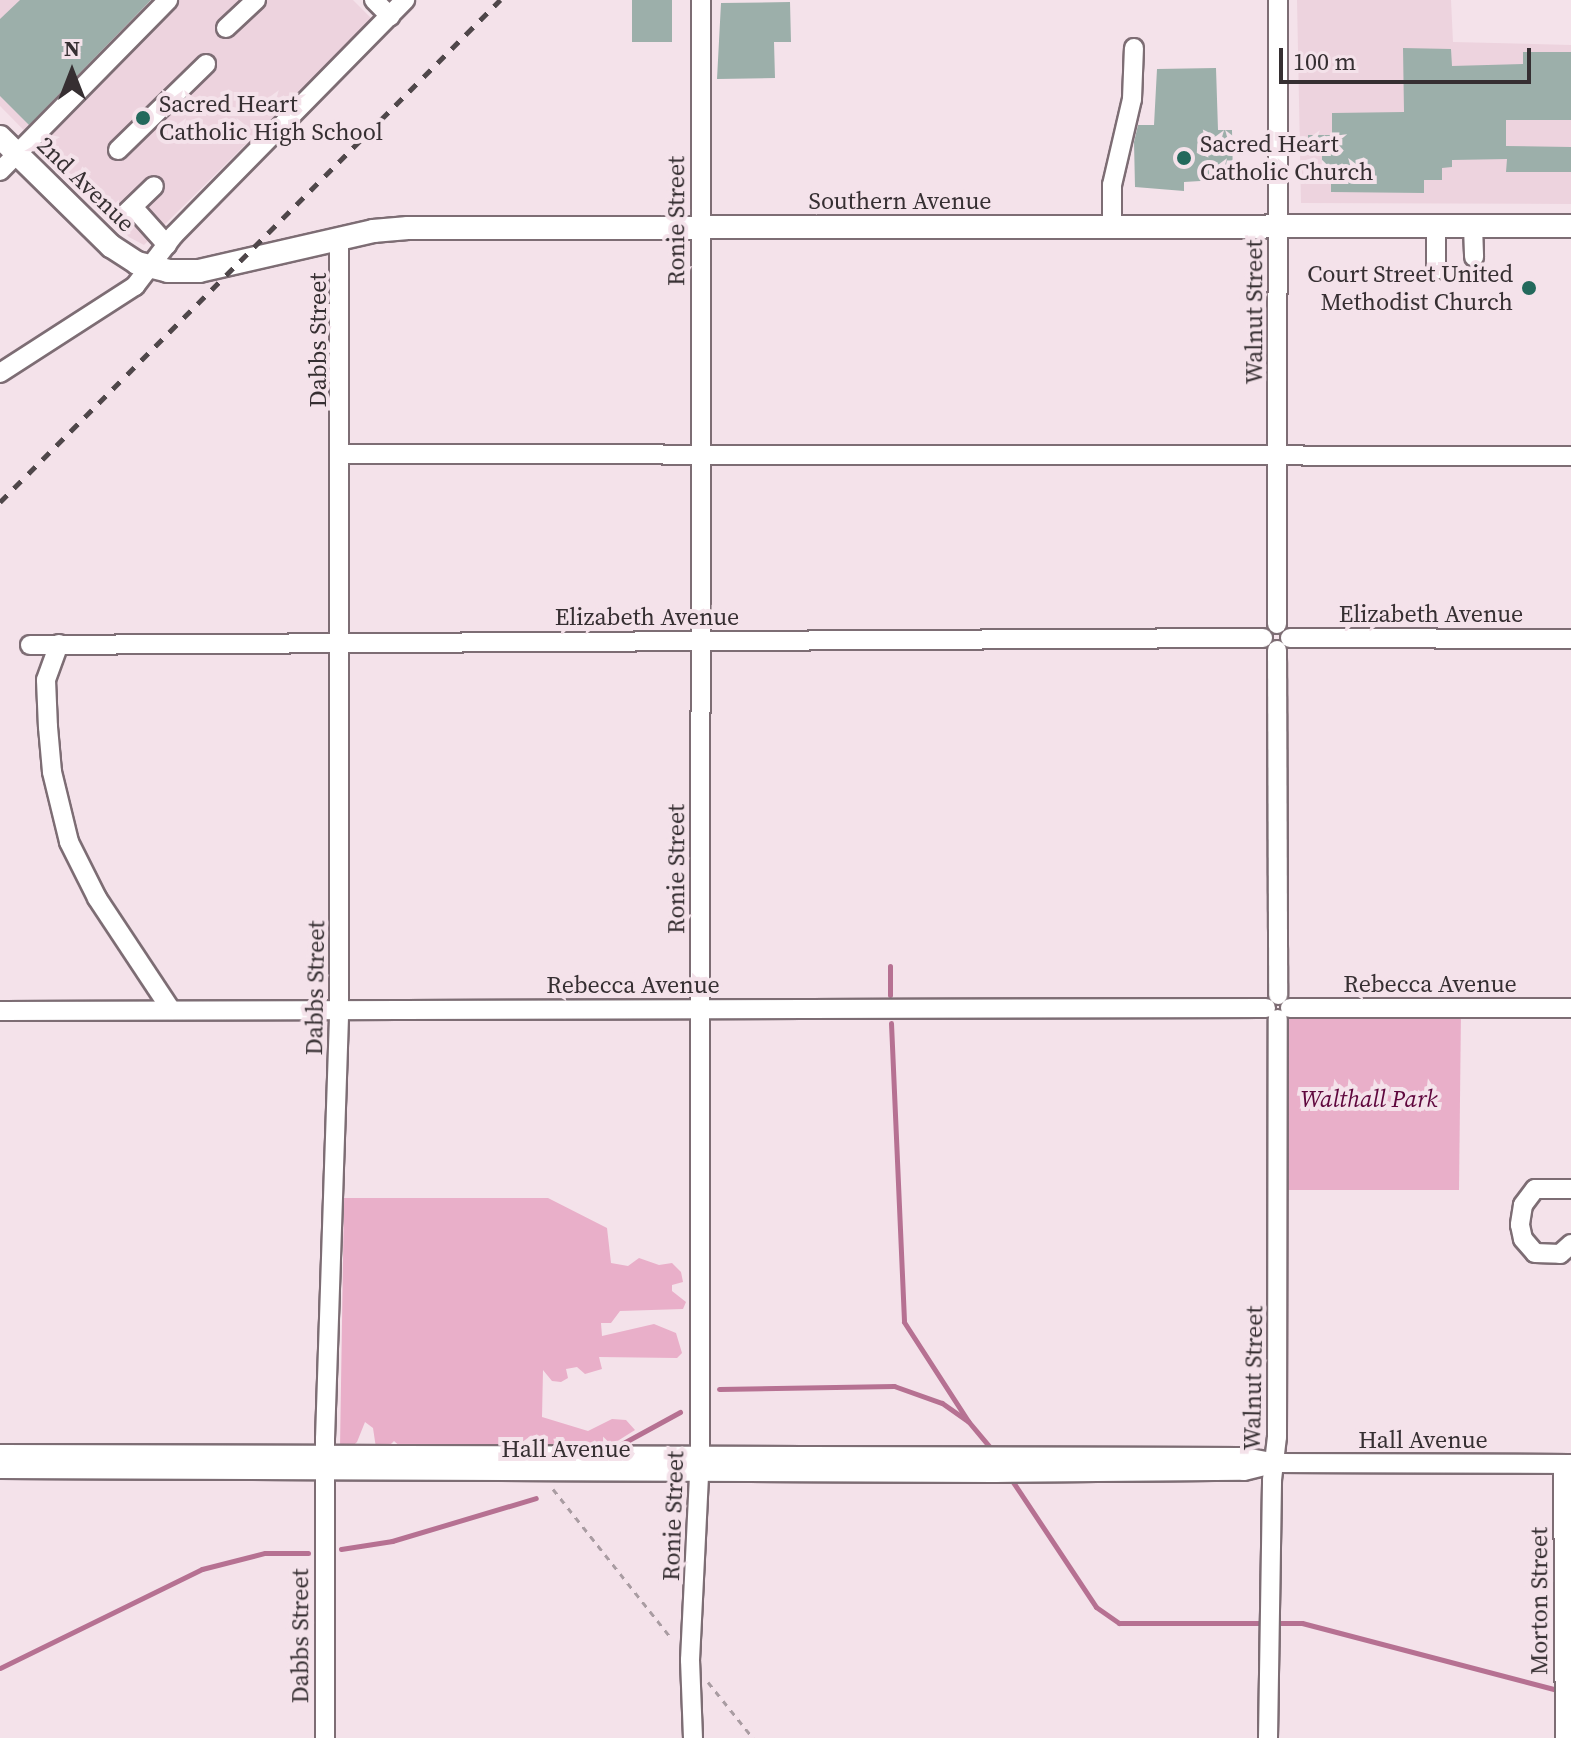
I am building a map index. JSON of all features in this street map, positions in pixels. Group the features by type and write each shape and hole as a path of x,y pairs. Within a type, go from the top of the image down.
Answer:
{"main road":[{"name":"2nd Avenue","path":"0,137 104,241 150,269 189,272 234,264"},
{"name":"Southern Avenue","path":"234,264 339,238 408,228 1571,226"}],"street":[{"path":"0,171 168,0"},
{"path":"226,28 256,0"},
{"path":"374,0 390,16"},
{"path":"0,373 59,330 128,291 150,269 167,245 405,0"},
{"name":"Ronie Street","path":"693,1738 690,1660 700,1464 701,0"},
{"name":"Walnut Street","path":"1268,1738 1268,1609 1275,1463 1278,1007 1278,0"},
{"path":"1112,226 1112,185 1132,99 1134,48"},
{"path":"118,150 206,64"},
{"path":"154,186 129,210 167,245"},
{"path":"1436,226 1436,270"},
{"path":"1473,226 1474,257"},
{"name":"Dabbs Street","path":"325,1738 324,1463 339,1010 342,642 339,238"},
{"path":"341,454 1571,456"},
{"name":"Elizabeth Avenue","path":"30,645 1571,639"},
{"path":"59,644 46,680 52,772 66,831 97,898 171,1010"},
{"name":"Rebecca Avenue","path":"0,1011 1571,1008"},
{"path":"1571,1189 1535,1189 1523,1205 1520,1225 1523,1239 1535,1253 1560,1254 1571,1244"},
{"name":"Hall Avenue","path":"0,1454 552,1473 700,1464"},
{"name":"Hall Avenue","path":"0,1469 324,1463 1244,1471 1275,1463 1567,1464"},
{"name":"Morton Street","path":"1565,1738 1563,1680 1567,1628 1567,1464"}],"path":[{"path":"552,1473 554,1492 753,1738"}],"shaded area":[{"name":"Sacred Heart Catholic High School","path":"0,0 353,0 372,19 144,245 129,237 0,106"},
{"path":"1297,0 1451,0 1453,42 1571,45 1571,204 1301,203"}],"green space":[{"name":"Walthall Park","path":"1461,1009 1459,1190 1279,1190 1281,1018"},
{"path":"344,1198 548,1198 607,1228 611,1263 628,1266 639,1258 659,1265 672,1263 681,1272 683,1282 672,1285 672,1291 686,1302 683,1309 620,1311 611,1323 601,1323 602,1336 654,1324 676,1333 682,1353 677,1358 599,1357 602,1369 585,1374 577,1367 566,1369 568,1378 561,1382 552,1381 543,1370 542,1417 588,1431 612,1419 626,1420 635,1430 600,1452 404,1450 394,1441 384,1451 376,1448 373,1428 365,1422 357,1442 347,1451 340,1447"}],"building":[{"path":"20,0 151,0 29,125 0,96 0,19"},
{"path":"632,0 672,0 672,42 632,42"},
{"path":"790,2 791,42 774,42 775,78 717,79 721,3"},
{"path":"1403,48 1451,49 1452,66 1523,64 1523,52 1571,52 1571,120 1506,120 1506,146 1571,147 1571,172 1506,172 1507,159 1452,160 1452,167 1442,168 1442,180 1424,180 1424,193 1331,192 1331,181 1322,181 1322,152 1308,151 1308,135 1332,135 1332,113 1404,112"},
{"path":"1216,68 1218,130 1232,130 1233,179 1184,182 1184,191 1135,187 1134,142 1138,125 1154,125 1157,69"}],"waterway":[{"path":"890,966 890,995"},
{"path":"891,1023 904,1322 968,1421"},
{"path":"719,1389 894,1386 942,1403 968,1421 991,1448"},
{"path":"616,1447 680,1412"},
{"path":"1013,1482 1096,1607 1119,1623 1302,1623 1562,1691"},
{"path":"341,1549 392,1541 536,1498"},
{"path":"0,1668 202,1569 265,1553 308,1553"}],"railway":[{"path":"0,502 500,0"}],"place":[{"name":"Sacred Heart Catholic High School","path":"143,118"},
{"name":"Sacred Heart Catholic Church","path":"1184,158"},
{"name":"Court Street United Methodist Church","path":"1529,288"}]}
